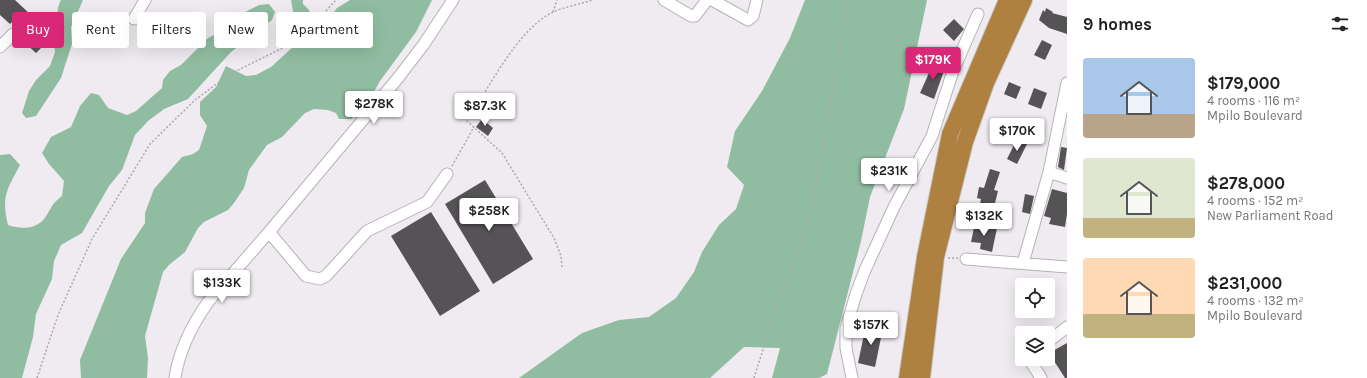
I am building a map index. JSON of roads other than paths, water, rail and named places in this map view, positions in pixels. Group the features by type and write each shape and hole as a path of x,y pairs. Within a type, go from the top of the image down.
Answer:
{"highway":[{"path":"907,378 925,257 950,134 1007,0"},
{"path":"922,378 936,257 965,142 986,83 1024,0"}],"street":[{"path":"134,19 145,0"},
{"path":"174,378 180,354 200,314 234,271 269,232 398,78 424,44 454,0"},
{"path":"664,0 690,16 695,16 707,0"},
{"path":"712,0 748,20 753,16 757,0"},
{"path":"852,378 846,348 846,328 864,270 894,207 932,136 953,71 978,14"},
{"path":"0,47 12,35"},
{"path":"1023,264 1049,172 1067,83"},
{"path":"1049,172 1067,178"},
{"path":"269,232 306,276 320,280 326,276 367,231 427,202 447,174"},
{"path":"966,259 1067,267"},
{"path":"1055,336 1067,327"},
{"path":"1034,366 1041,378"}]}
